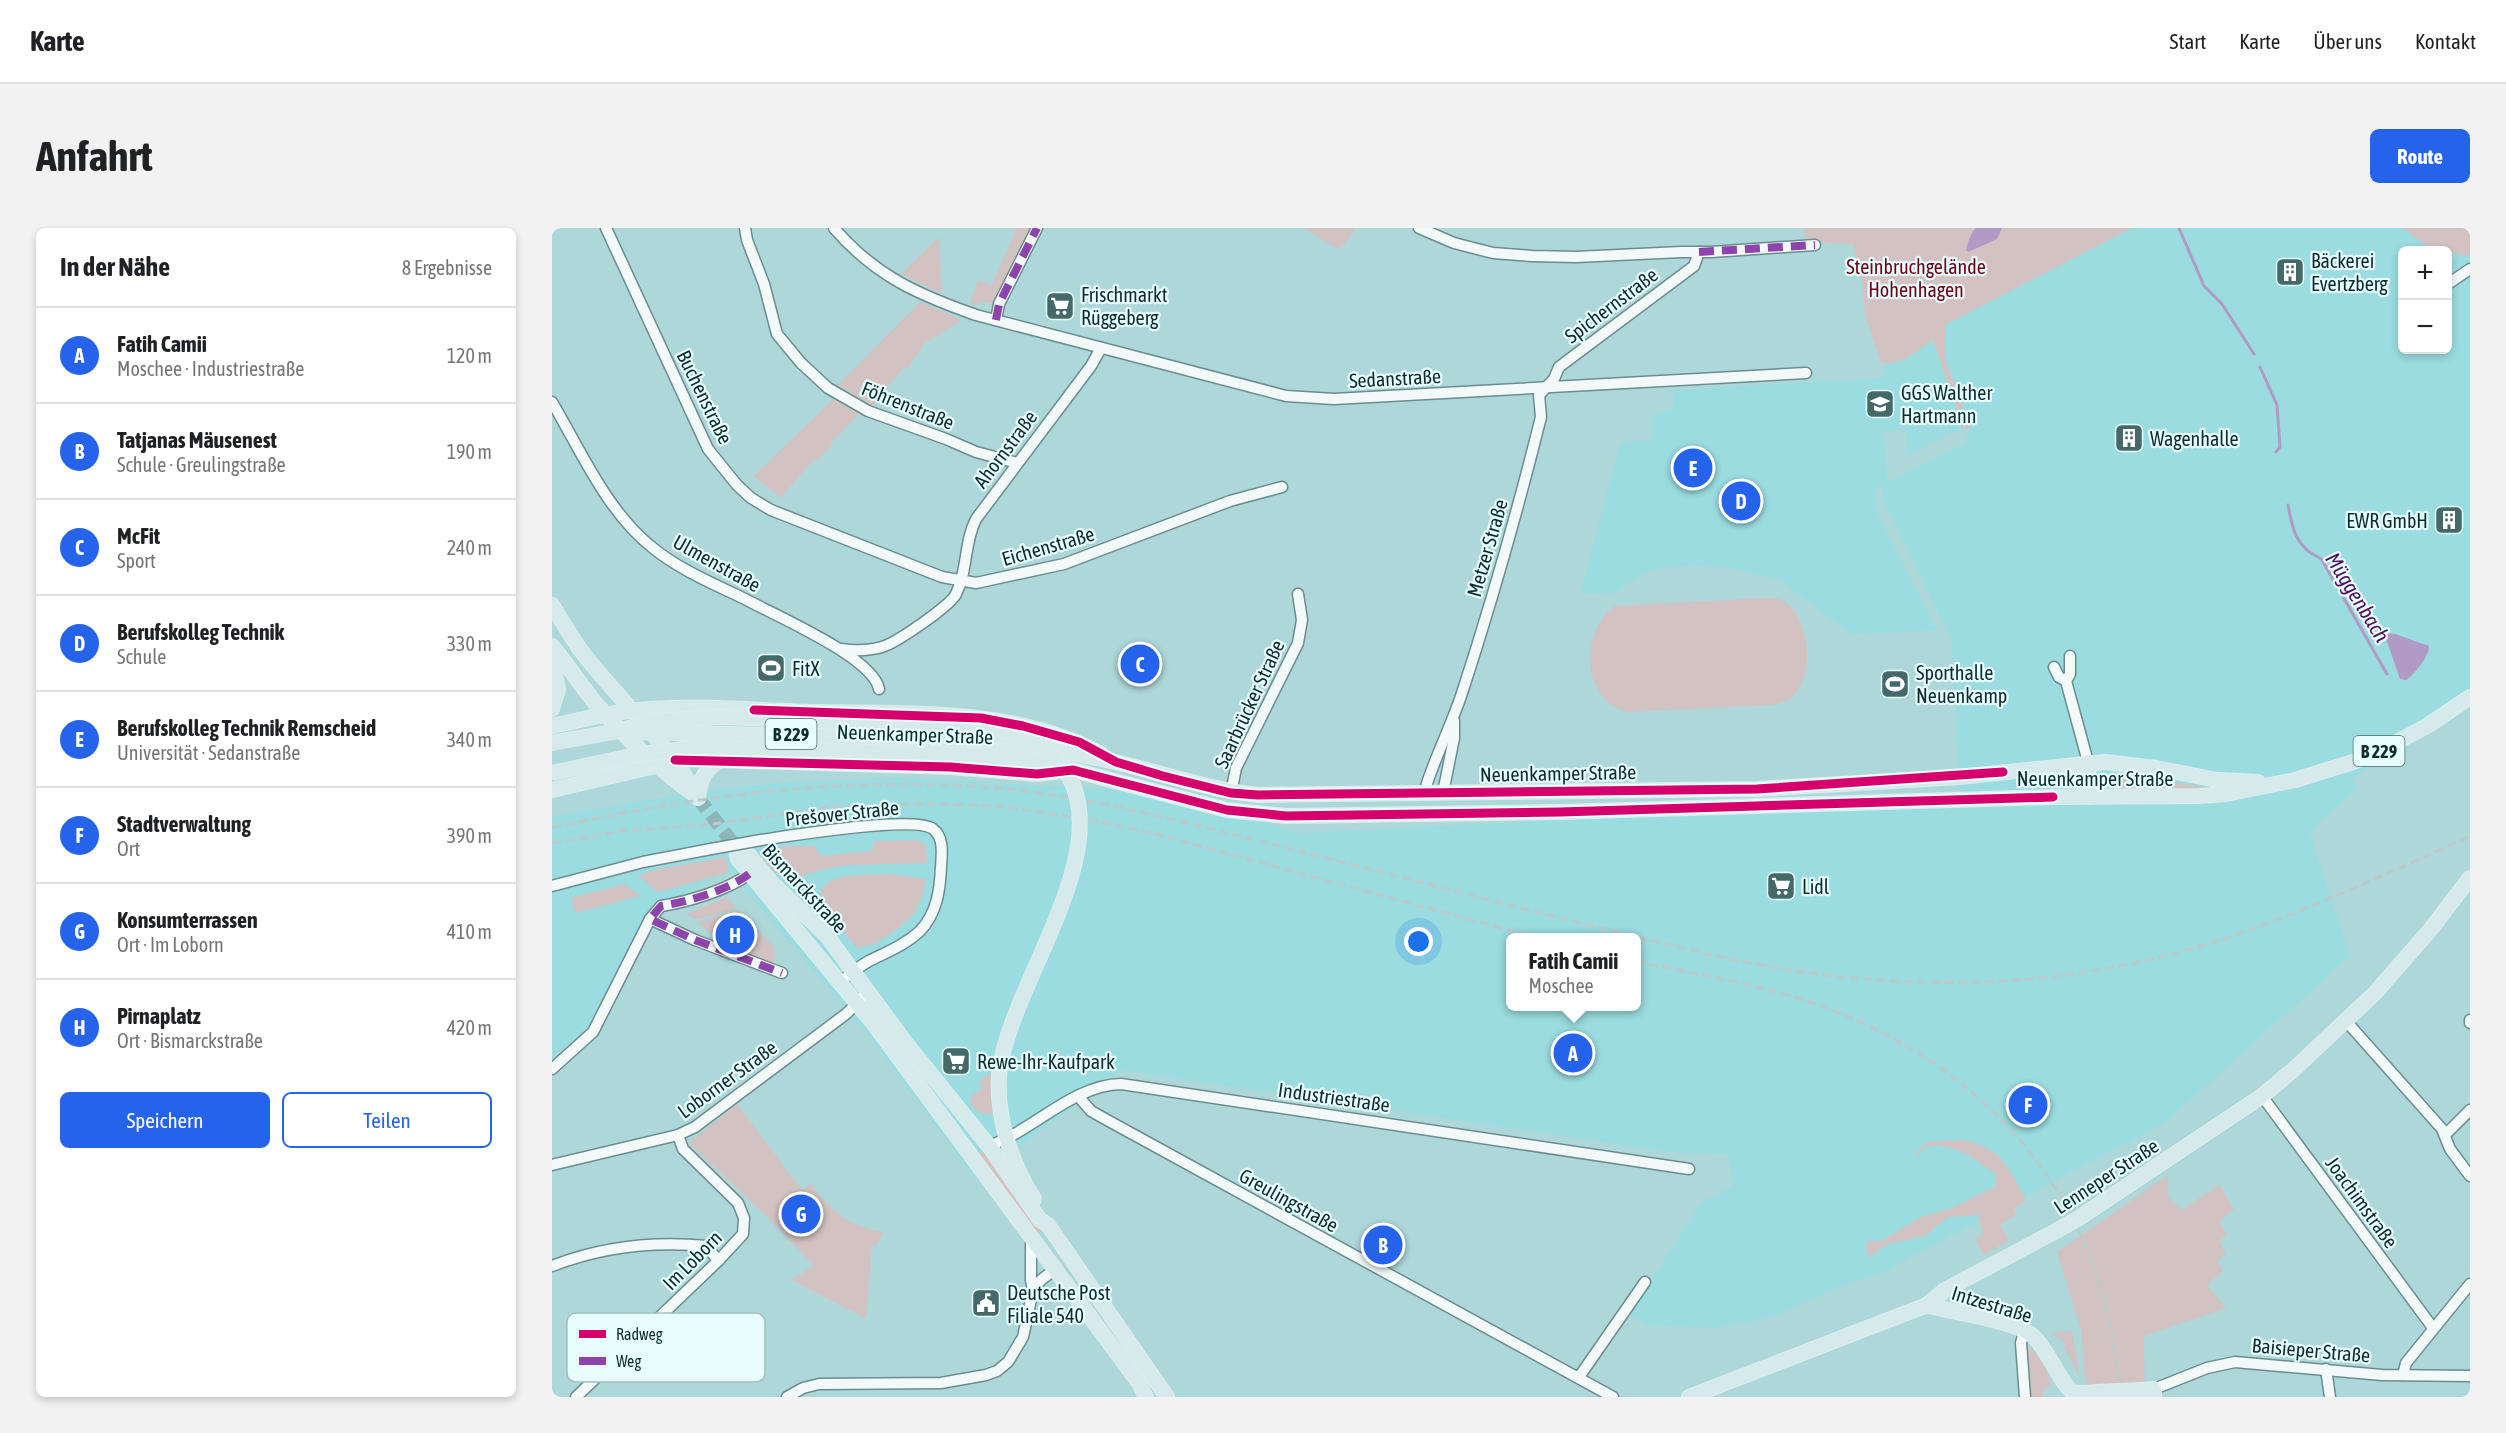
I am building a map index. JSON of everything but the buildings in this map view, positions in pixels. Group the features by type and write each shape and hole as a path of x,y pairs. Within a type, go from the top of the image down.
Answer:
{"main road":[{"path":"552,605 587,660 634,710 675,760 698,798"},
{"path":"552,646 605,714 675,781 698,798"},
{"path":"552,660 558,684 556,702 552,709"},
{"name":"Neuenkamper Straße","path":"552,773 641,754 693,748 962,754 1025,760 1073,770 1168,796 1254,814 1438,814 2226,794 2325,771 2374,754 2427,726 2470,697"},
{"name":"B 229","path":"552,726 634,710 714,709 981,718 1023,726 1079,742 1116,762"},
{"path":"618,731 654,721 711,718 961,725 1016,734 1048,751 1062,766 1076,791 1081,817 1079,847 1070,880 1007,1038 999,1074 999,1108 1008,1139 1025,1182 1048,1225"},
{"name":"Neuenkamper Straße","path":"552,743 618,731 964,739 1052,748 1116,762 1231,793 1258,795 1803,787 1959,777 2088,762 2122,762 2217,780 2279,782"},
{"name":"B 229","path":"552,790 675,760 950,767 1037,774 1073,770"},
{"path":"698,798 704,774 720,760"},
{"path":"2088,762 2090,797"},
{"path":"1422,814 1424,793"},
{"path":"1438,814 1443,793"},
{"name":"Bismarckstraße","path":"1146,1397 1139,1383 858,1004 749,874 738,859 735,846 747,853 772,883 816,925 853,972 905,1042 989,1146 1040,1220 1048,1225 1167,1397"},
{"name":"Lenneper Straße","path":"1689,1397 1927,1305 1945,1290 2079,1218 2262,1096 2346,1021 2410,954 2470,878"},
{"path":"945,1120 960,1128 976,1146 989,1146"},
{"path":"1055,1269 1072,1258"},
{"name":"Intzestraße","path":"1927,1305 2024,1331 2042,1344 2068,1394 2150,1392"}],"street":[{"name":"Buchenstraße","path":"606,228 708,449 750,498 796,522 942,577 961,581"},
{"name":"Föhrenstraße","path":"745,228 747,240 764,284 777,334 801,363 828,388 868,411 976,452 1017,463"},
{"name":"Sedanstraße","path":"834,228 860,255 907,288 940,302 996,320 1101,348 1270,392 1307,399 1806,373"},
{"path":"996,320 999,304 1037,228"},
{"path":"1419,228 1454,243 1503,254 1576,257 1815,245"},
{"name":"Spichernstraße","path":"1545,387 1554,379 1559,367 1694,266 1699,252"},
{"path":"2452,281 2470,268"},
{"name":"Ahornstraße","path":"961,581 971,527 980,512 1091,366 1101,348"},
{"name":"Metzer Straße","path":"1424,793 1454,718 1529,464 1541,417 1539,395 1545,387"},
{"name":"Ulmenstraße","path":"552,402 611,502 629,526 653,548 684,568 841,649 874,679 879,689"},
{"name":"Eichenstraße","path":"961,581 988,581 1064,564 1230,501 1282,487"},
{"path":"841,649 865,650 895,642 951,602 961,581"},
{"name":"Saarbrücker Straße","path":"1231,793 1236,768 1298,643 1302,620 1298,594"},
{"name":"Neuenkamper Straße","path":"2066,681 2070,675 2070,656"},
{"name":"Neuenkamper Straße","path":"2054,666 2059,677 2066,681 2088,762"},
{"name":"Metzer Straße","path":"1443,793 1454,738 1454,718"},
{"name":"Prešover Straße","path":"552,886 643,862 761,840 900,824 924,824 939,836 942,852 940,890 936,905 927,921 906,942 853,972 839,983"},
{"path":"552,1069 593,1032 650,919 661,906 677,903 734,883 749,874"},
{"path":"650,919 695,940 782,973"},
{"name":"Loborner Straße","path":"552,1165 678,1135 695,1127 858,1004 868,992"},
{"path":"2346,1021 2446,1134 2448,1144 2470,1176"},
{"name":"Industriestraße","path":"989,1146 1008,1139 1078,1096 1101,1085 1131,1085 1689,1169"},
{"name":"Greulingstraße","path":"1078,1096 1091,1110 1116,1125 1613,1397"},
{"name":"Joachimstraße","path":"2262,1096 2433,1328"},
{"path":"2446,1134 2470,1110"},
{"name":"Im Loborn","path":"664,1313 743,1234 744,1218 738,1203 683,1149 678,1135"},
{"path":"1031,1238 1031,1280 1034,1290"},
{"path":"552,1266 606,1251 663,1245 707,1246 718,1261"},
{"path":"787,1397 803,1388 819,1384 941,1383 986,1376 997,1371 1008,1362 1023,1337 1034,1290 1041,1280 1055,1269"},
{"path":"1579,1377 1646,1282"},
{"path":"2403,1375 2406,1363 2470,1284"},
{"path":"2024,1331 2021,1343 2025,1397"},
{"name":"Baisieper Straße","path":"2150,1392 2207,1368 2226,1363 2254,1362 2403,1375 2470,1376"},
{"path":"2326,1369 2330,1397"},
{"name":"Im Loborn","path":"576,1397 592,1382"}],"shaded area":[{"path":"1976,228 2002,228 1997,239 1968,252 1966,250 1968,241"},
{"path":"2132,228 2406,228 2470,252 2470,702 2352,778 2358,788 2318,823 2310,834 2350,956 2166,1122 1883,1272 1828,1292 1778,1315 1717,1328 1648,1325 1626,1313 1649,1284 1701,1203 1733,1186 1728,1154 1679,1153 1122,1070 976,1179 865,1032 731,872 662,904 636,955 586,1030 552,1057 552,816 709,790 791,782 897,778 1186,793 1297,833 1960,801 1952,640 1882,498 1882,486 1876,489 1877,513 1937,630 1851,634 1780,580 1729,568 1691,565 1657,569 1636,577 1615,593 1581,594 1620,442 1652,440 1651,418 1655,414 1672,410 1673,390 1882,378 1885,373 1885,363 1901,361 1933,340 1963,427 1908,455 1906,429 1884,432 1887,482 1963,445 1971,428 1945,359 1944,325"},
{"path":"2384,633 2395,634 2429,646 2421,664 2406,680 2400,679"}],"green space":[{"path":"1017,228 1033,228 997,303 979,302 976,306 970,304 978,280 992,285"},
{"path":"1304,228 1355,228 1345,244 1337,249"},
{"name":"Steinbruchgelände Hohenhagen","path":"1804,228 2132,228 1945,325 1945,359 1971,428 1963,427 1933,340 1901,360 1881,362 1865,315 1863,287 1853,244 1805,242"},
{"path":"2403,228 2470,228 2470,254 2465,256 2452,252 2452,246 2425,245"},
{"path":"939,237 942,294 901,274"},
{"path":"920,302 962,320 925,343 909,367 903,369 881,395 882,398 873,406 838,385"},
{"path":"833,399 859,414 831,443 831,447 817,460 812,461 781,498 754,476"},
{"path":"1780,599 1788,604 1801,624 1805,637 1807,664 1804,676 1799,688 1787,700 1771,705 1628,712 1612,705 1601,694 1590,664 1591,648 1595,632 1603,617 1615,606"},
{"path":"2126,774 2209,788 2210,791 2119,791 2115,787 2116,776"},
{"path":"917,840 926,845 927,863 848,865 824,869 793,879 775,873 762,857 766,855 765,851 783,846 815,846 820,856 872,851 874,841"},
{"path":"726,857 729,870 724,874 658,892 638,876 653,870"},
{"path":"891,874 926,879 919,903 911,916 897,929 870,945 856,947 821,906 822,890 825,885 838,878"},
{"path":"625,884 640,896 575,913 571,898"},
{"path":"726,897 737,909 695,920 687,914"},
{"path":"739,911 774,947 774,965 725,946 697,922"},
{"path":"993,1071 995,1114 984,1114 975,1110 970,1104 971,1096 982,1089 984,1085 981,1086 978,1083"},
{"path":"737,1104 802,1190 811,1183 825,1202 841,1216 860,1226 883,1232 877,1245 872,1245 866,1318 791,1280 814,1266 771,1221 691,1145 690,1142"},
{"path":"1960,1140 1986,1147 1995,1153 2008,1168 2026,1200 2014,1209 2017,1215 2000,1224 2009,1241 1983,1255 1975,1238 1983,1234 1978,1215 1948,1217 1925,1236 1888,1244 1868,1258 1866,1242 1883,1240 1922,1216 1947,1210 1996,1186 1996,1175 1972,1158 1953,1149 1943,1146 1925,1148 1916,1159 1918,1151 1927,1142"},
{"path":"976,1153 987,1154 1045,1231 1036,1233"},
{"path":"2168,1175 2168,1197 2182,1210 2219,1185 2234,1209 2219,1221 2227,1235 2219,1241 2226,1254 2217,1262 2223,1271 2207,1285 2226,1308 2144,1336 2145,1397 2089,1397 2084,1370 2081,1329 2057,1252"},
{"path":"2072,1331 2080,1378 2064,1347 2066,1344 2052,1333"},
{"path":"2026,1346 2039,1357 2051,1384 2042,1392 2044,1397 2029,1397"}],"waterway":[{"name":"Müggenbach","path":"2179,228 2204,286 2222,304 2254,354"},
{"name":"Müggenbach","path":"2260,367 2277,405 2280,447 2276,452"},
{"name":"Müggenbach","path":"2288,505 2298,539 2308,551 2322,560 2387,674"}],"tunnel":[{"path":"698,798 735,846"}],"railway":[{"path":"552,828 658,807 766,792 874,785 983,787 1095,802 1622,933"},
{"path":"552,843 622,831 713,824 831,807 929,804 1000,806 1091,820 1155,834 1520,933"},
{"path":"1641,938 1730,959 1794,971 1858,978 1922,982 1985,982 2048,977 2111,968 2173,954 2236,935 2295,913 2470,836"},
{"path":"1641,962 1748,985 1813,1003 1877,1030 1934,1064 1985,1105 2029,1152 2065,1205 2093,1264 2111,1328 2119,1397"}],"marked path":[{"path":"996,320 999,304 1037,228"},
{"path":"1699,252 1815,245"},
{"path":"749,874 707,894 661,906 650,919 695,940 782,973"}],"cycle path":[{"path":"754,710 981,718 1023,726 1079,742 1116,762 1163,776 1231,793 1258,795 1757,789 2003,772"},
{"path":"675,760 950,767 1037,774 1073,770 1227,810 1286,816 1560,812 2053,797"}],"place":[{"name":"Bäckerei Evertzberg","path":"2290,272"},
{"name":"Frischmarkt Rüggeberg","path":"1060,306"},
{"name":"GGS Walther Hartmann","path":"1880,404"},
{"name":"Wagenhalle","path":"2129,438"},
{"name":"Berufskolleg Technik Remscheid","path":"1693,468"},
{"name":"Berufskolleg Technik","path":"1741,501"},
{"name":"EWR GmbH","path":"2449,520"},
{"name":"McFit","path":"1140,664"},
{"name":"FitX","path":"771,668"},
{"name":"Sporthalle Neuenkamp","path":"1895,684"},
{"name":"Lidl","path":"1781,886"},
{"name":"Pirnaplatz","path":"735,935"},
{"name":"Fatih Camii","path":"1573,1053"},
{"name":"Rewe-Ihr-Kaufpark","path":"956,1061"},
{"name":"Stadtverwaltung","path":"2028,1105"},
{"name":"Konsumterrassen","path":"801,1214"},
{"name":"Tatjanas Mäusenest","path":"1383,1245"},
{"name":"Deutsche Post Filiale 540","path":"986,1303"}]}
